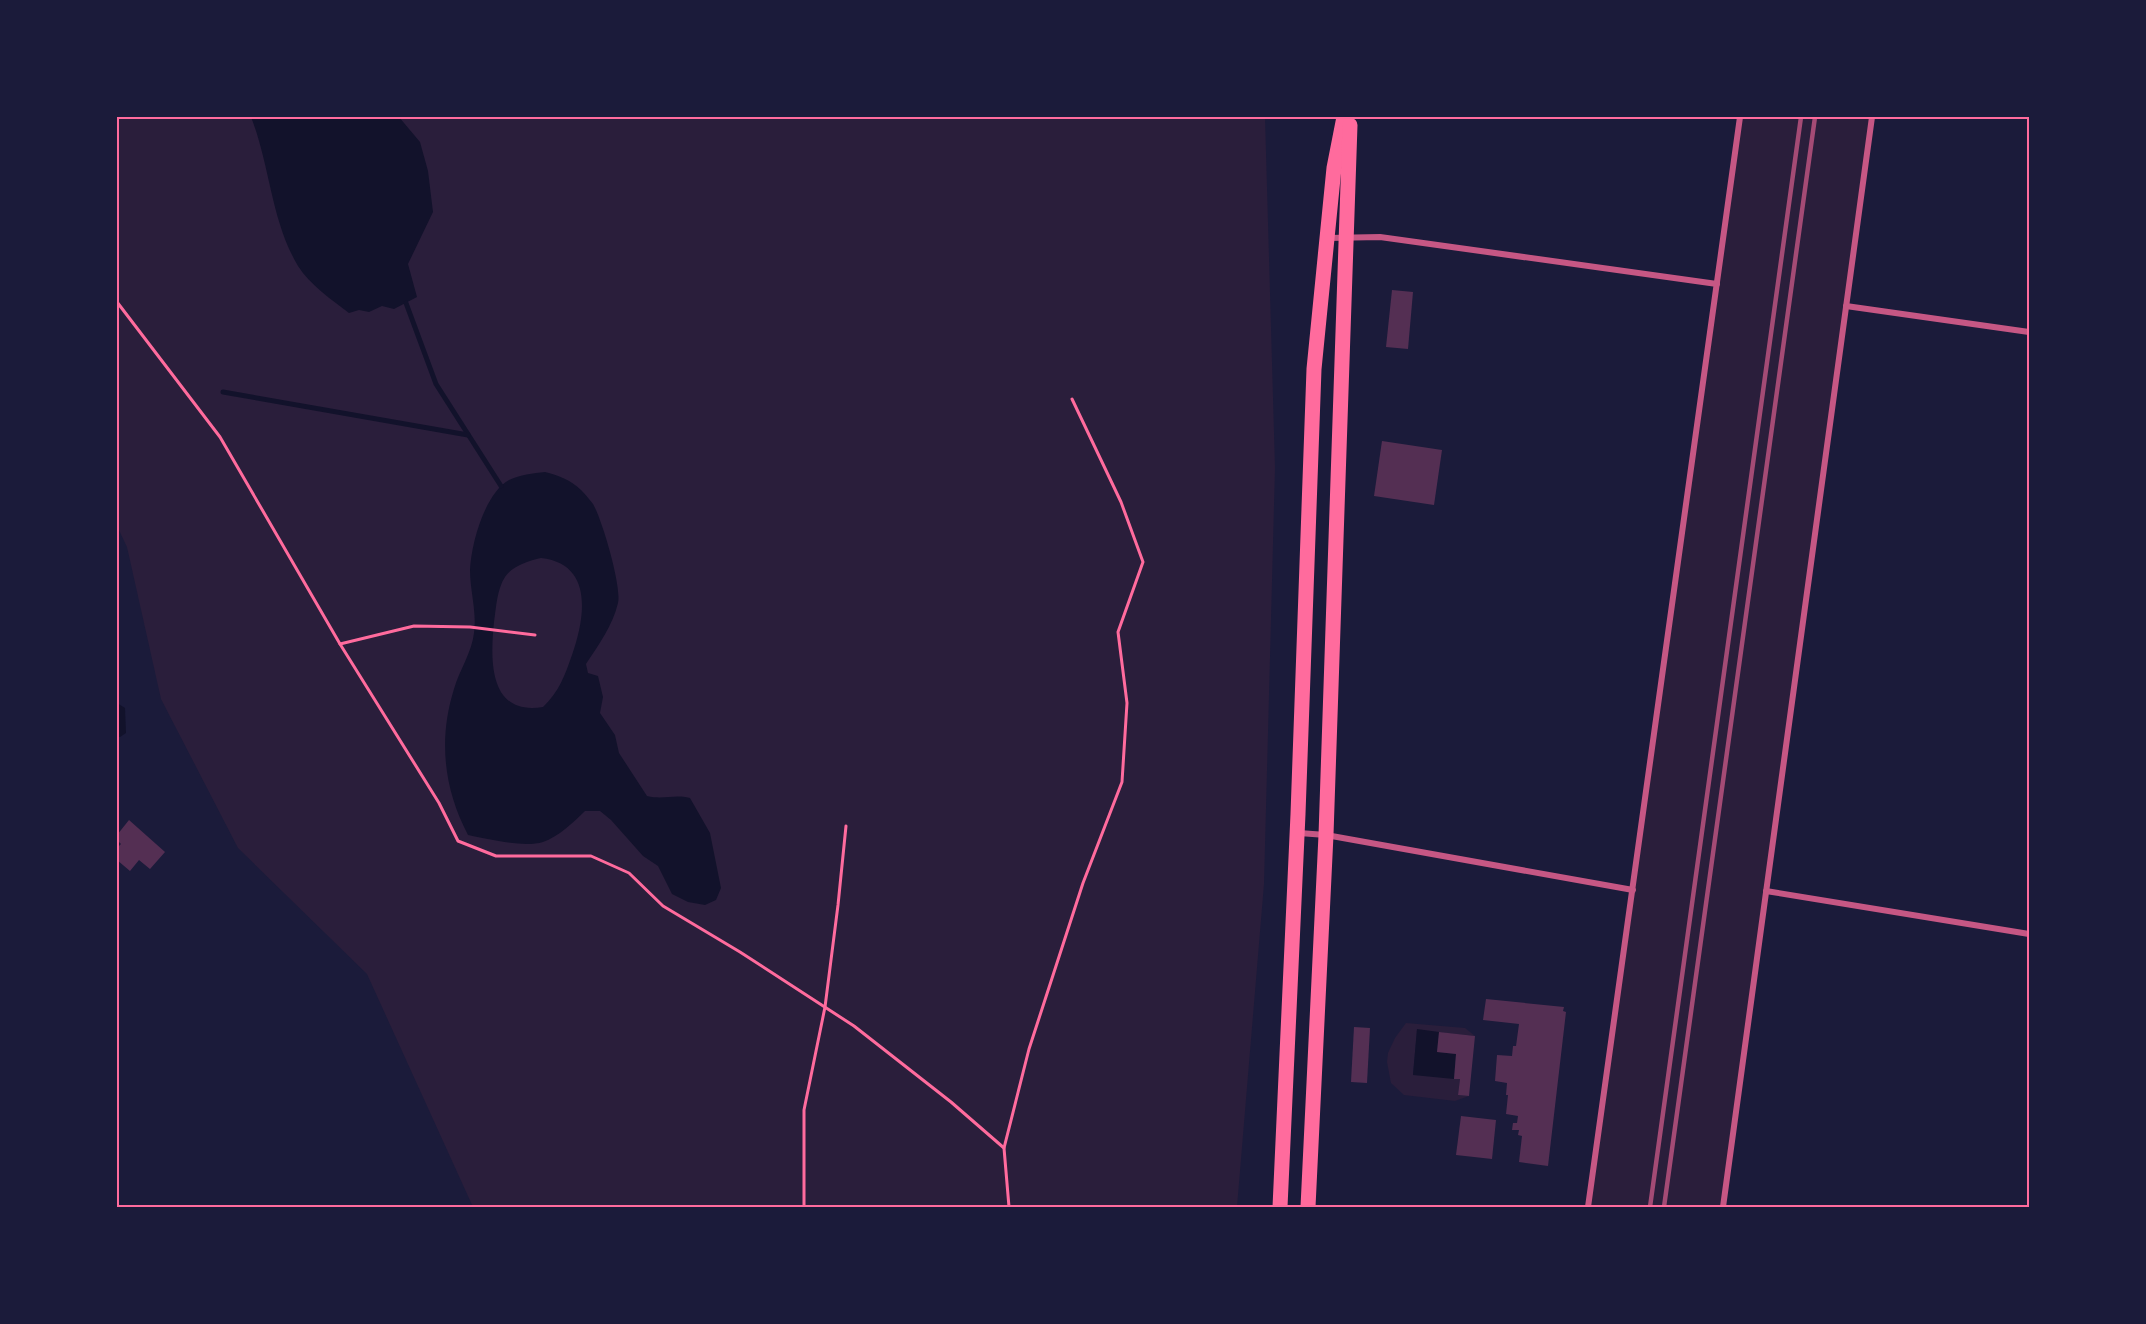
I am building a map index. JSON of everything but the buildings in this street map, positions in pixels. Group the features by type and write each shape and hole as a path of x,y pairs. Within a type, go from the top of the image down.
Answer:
{"main road":[{"path":"1280,1207 1297,833 1314,369 1334,168 1344,117"},
{"path":"1308,1207 1326,835 1350,117"}],"street":[{"path":"1588,1207 1740,117"},
{"path":"1723,1207 1872,117"},
{"path":"1326,238 1380,237 1717,284"},
{"path":"1846,306 2029,332"},
{"path":"1297,833 1326,835 1632,890"},
{"path":"1766,891 2029,934"}],"path":[{"path":"117,302 220,437 340,644 439,803 458,841 496,856 591,856 628,873 663,906 740,952 854,1026 951,1102 1004,1148"},
{"path":"1009,1207 1004,1148 1029,1049 1083,883 1122,782 1127,703 1118,632 1143,562 1121,502 1072,399"},
{"path":"340,644 414,626 470,627 535,635"},
{"path":"804,1207 804,1110 825,1007 846,826"}],"shaded area":[{"path":"117,117 1265,117 1275,468 1264,884 1237,1207 473,1207 367,974 238,848 161,699 127,547 117,526"},
{"path":"251,117 399,117 420,142 428,171 433,212 408,264 417,297 394,309 382,306 369,312 359,310 349,313 309,280 298,266 282,230"},
{"path":"1740,117 1872,117 1723,1207 1588,1207"},
{"path":"545,472 559,476 577,486 593,504 601,524 614,569 618,603 609,627 586,664 588,673 598,676 603,697 600,713 615,735 619,753 647,796 690,798 710,833 721,888 716,900 705,905 688,902 672,894 658,866 643,856 600,811 585,811 554,837 535,844 526,844 468,835 453,800 446,764 446,727 456,682 471,647 474,633 475,617 470,570 476,534 486,507 500,487 513,478","holes":["541,558 558,562 570,570 578,582 582,610 577,640 561,683 553,695 543,707 525,708 512,703 503,694 497,682 492,653 499,593 505,577 521,564"]},
{"path":"117,703 125,708 126,733 120,737 117,737"},
{"path":"1406,1023 1465,1028 1475,1036 1417,1030 1413,1074 1460,1079 1458,1095 1469,1096 1455,1101 1404,1095 1391,1083 1387,1062 1388,1053"},
{"path":"1417,1029 1439,1032 1437,1052 1456,1054 1454,1079 1413,1075"}],"waterway":[{"path":"406,303 436,384 501,486"},
{"path":"223,392 468,435"}],"railway":[{"path":"1650,1207 1801,117"},
{"path":"1664,1207 1815,117"}]}
